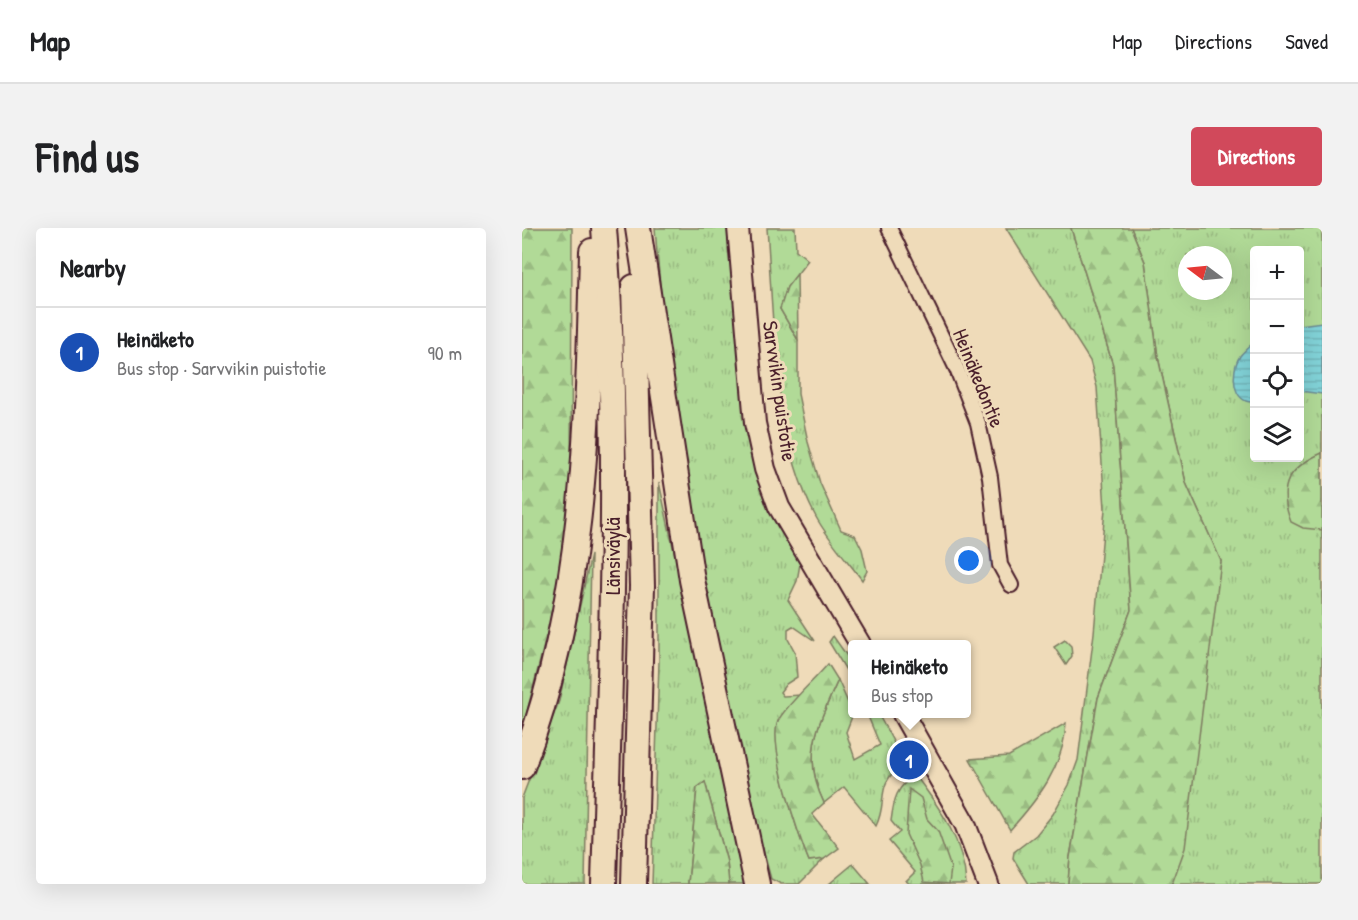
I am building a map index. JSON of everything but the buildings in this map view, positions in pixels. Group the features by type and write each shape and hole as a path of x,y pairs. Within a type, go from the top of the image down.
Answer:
{"highway":[{"path":"522,767 548,692 573,578 588,425 593,228"},
{"name":"Länsiväylä","path":"604,228 610,303 613,561 604,884"},
{"name":"Länsiväylä","path":"630,228 635,304 642,586 634,884"},
{"path":"638,228 692,580 757,884"}],"main road":[{"name":"Sarvvikin puistotie","path":"738,228 755,423 765,469 779,507 857,640"},
{"path":"905,718 965,824 988,884"}],"street":[{"name":"Heinäkedontie","path":"889,228 957,369 978,423 990,477 999,565 1011,585"}],"green space":[{"path":"522,228 572,228 571,492 552,614 522,731"},
{"path":"655,228 729,228 742,392 749,436 774,517 800,564 797,581 788,600 815,641 793,626 788,629 788,639 795,652 797,677 786,684 780,692 783,696 801,695 781,717 776,731 777,748 786,790 804,849 809,861 824,859 799,884 781,884 771,879 730,719 697,556 684,474 662,310"},
{"path":"767,228 795,228 796,250 808,260 787,287 780,309 798,340 798,394 808,442 820,483 841,530 855,535 862,549 867,571 862,580 816,517 802,485 791,450 778,376"},
{"path":"1006,228 1071,228 1113,365 1131,610 1098,698 1070,857 1068,884 1029,884 1013,858 1014,852 1036,835 1053,814 1069,785 1078,760 1094,633 1105,509 1097,387 1090,361"},
{"path":"1071,228 1131,228 1145,262 1158,357 1186,483 1221,561 1185,848 1172,884 1068,884 1070,857 1098,698 1131,610 1113,365"},
{"path":"1131,228 1322,228 1322,884 1171,884 1221,561 1186,483 1158,357 1145,262"},
{"path":"797,274 798,340 780,309 787,287"},
{"path":"1322,453 1322,530 1303,528 1291,522 1285,498 1288,480 1301,465"},
{"path":"659,482 746,884 729,884 727,862 705,782 697,788 688,884 652,884 659,662"},
{"path":"591,555 585,884 522,884 522,798 559,701"},
{"path":"833,636 848,657 848,673 829,642"},
{"path":"1065,640 1071,646 1072,656 1066,665 1054,647"},
{"path":"828,664 838,680 824,711 815,740 814,770 824,803 812,814 839,848 824,859 809,861 785,789 776,730 784,712"},
{"path":"838,680 848,703 848,718 851,718 846,732 855,759 880,745 869,718 880,718 905,763 895,771 885,785 882,808 876,826 844,787 824,803 817,786 813,755 824,711"},
{"path":"1066,723 1064,739 1055,768 1039,794 1010,830 970,759 1009,756"},
{"path":"915,775 942,813 956,839 961,853 966,884 910,884 906,881 915,872 889,841 900,832 891,821 897,794"},
{"path":"705,782 727,862 729,884 688,884 697,788"},
{"path":"909,789 921,798 927,819 938,831 951,868 949,884 924,882 920,865 906,834"},
{"path":"853,864 870,884 829,884"}],"water":[{"path":"1322,322 1322,394 1304,392 1304,324"},
{"path":"1250,346 1250,401 1241,398 1235,385 1235,370 1240,356"}],"place":[{"name":"Heinäketo","path":"909,760"}]}
